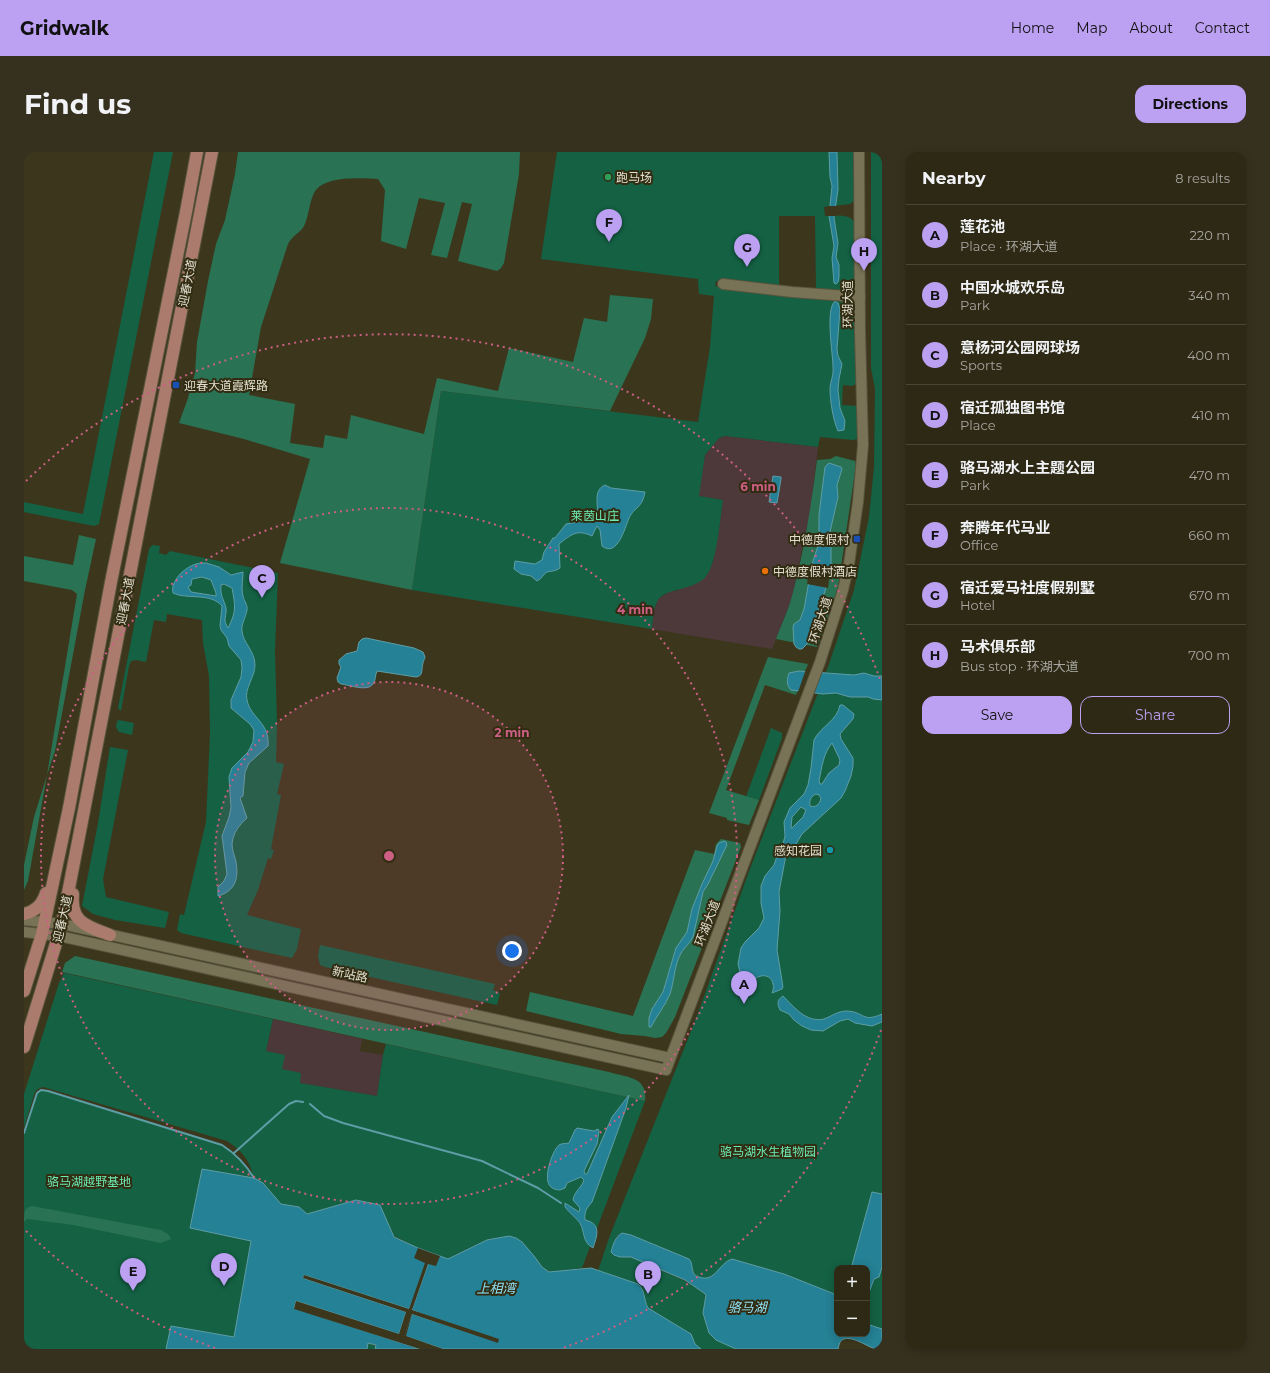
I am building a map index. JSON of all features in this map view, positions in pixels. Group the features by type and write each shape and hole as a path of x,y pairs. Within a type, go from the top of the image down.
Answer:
{"main road":[{"name":"迎春大道","path":"24,991 43,928 69,808 111,582 197,152"},
{"name":"迎春大道","path":"24,1047 61,930 212,152"},
{"path":"192,180 206,183"},
{"path":"86,800 72,903 78,919 84,925 110,935"},
{"path":"24,914 33,912 39,908 44,899 69,808"},
{"path":"56,866 73,869"}],"street":[{"name":"环湖大道","path":"666,1070 818,666 847,576 853,544 863,445 859,152"},
{"path":"723,284 792,292 860,297"},
{"name":"新站路","path":"24,920 43,928 110,935 670,1058"},
{"name":"新站路","path":"24,932 43,928"},
{"name":"新站路","path":"61,930 666,1070"}],"shaded area":[{"path":"725,436 818,447 810,513 792,597 772,649 652,629 654,611 658,599 671,591 677,591 713,563 723,500 698,496 705,455 719,438"},
{"path":"273,1019 362,1039 360,1051 383,1055 377,1096 300,1083 282,1069 266,1051"}],"green space":[{"path":"154,152 173,152 99,524 94,526 24,512 24,502 83,514"},
{"path":"238,152 520,152 519,174 504,263 497,271 458,261 472,204 462,202 447,258 431,255 445,203 419,198 406,249 381,241 385,190 378,179 353,178 334,180 325,183 314,193 304,226 288,244 261,327 249,395 295,404 290,443 323,448 325,435 347,439 351,415 424,434 437,378 498,391 509,348 573,362 584,318 607,322 610,295 653,299 651,319 645,338 610,411 441,391 412,590 280,563 310,459 244,439 179,423 195,373 197,342 208,281 216,244 225,220"},
{"name":"莱茵山庄","path":"557,152 856,152 856,199 850,204 824,207 825,216 846,216 855,223 857,292 816,290 815,216 779,216 779,288 716,281 715,286 856,299 856,384 852,386 843,385 842,405 858,406 857,439 853,440 820,437 818,447 725,436 719,438 705,455 699,496 723,500 716,550 710,569 702,580 695,584 672,591 660,597 653,615 652,629 412,590 441,391 698,422 710,347 714,296 699,294 698,279 541,259"},
{"name":"骆马湖水生植物园","path":"871,152 882,152 882,1329 870,1325 870,1265 834,1265 834,1294 784,1274 732,1259 712,1275 701,1279 697,1277 693,1271 689,1259 631,1235 617,1236 614,1242 624,1257 631,1257 685,1281 704,1293 706,1295 703,1313 709,1333 736,1349 572,1349 609,1238 697,1016 748,874 828,667 854,590 869,517 874,467 875,389 871,368"},
{"path":"836,456 855,461 856,465 838,587 817,647 776,639 790,602 804,546 817,460 830,459"},
{"path":"79,535 96,539 55,751 47,775 77,594 72,590 24,581 24,556 73,565"},
{"path":"152,545 160,546 159,553 166,555 170,551 278,573 275,651 277,723 276,762 284,764 277,794 281,795 271,849 274,850 271,859 268,858 258,890 247,915 301,929 297,949 292,958 181,933 177,930 180,914 184,915 206,822 210,733 209,676 203,643 202,620 167,614 166,622 154,620 146,662 136,660 131,661 121,711 118,708 149,549"},
{"path":"768,657 808,664 796,695 765,685 726,790 759,800 749,825 727,820 727,818 709,813"},
{"path":"119,720 134,723 132,735 119,732 116,727 117,721"},
{"path":"771,728 782,733 782,738 759,800 746,797"},
{"path":"110,747 128,750 103,879 106,897 169,912 165,928 115,920 93,914 82,906 98,823"},
{"path":"47,775 28,881 24,890 24,865 34,817"},
{"path":"721,839 740,843 741,847 675,1017 662,1037 655,1038 621,1034 526,1011 530,992 633,1016 695,850 714,854 716,844"},
{"path":"320,945 495,984 493,990 500,993 497,1005 325,967 320,965 318,956"},
{"path":"75,956 629,1077 640,1082 645,1093 645,1101 62,972 65,963"},
{"name":"骆马湖越野基地","path":"64,973 273,1019 266,1051 285,1055 282,1069 301,1073 300,1083 377,1096 386,1044 645,1101 582,1268 557,1272 549,1271 540,1265 522,1242 487,1240 448,1259 418,1248 394,1236 380,1205 356,1200 307,1214 298,1207 281,1204 263,1183 251,1240 237,1326 368,1343 384,1349 24,1349 24,1133 37,1093 41,1090 48,1091 222,1145 234,1153 244,1163 253,1176 247,1160 237,1148 227,1141 43,1087 35,1092 24,1128 24,1094 59,983"},
{"path":"32,1206 161,1230 168,1234 171,1239 161,1243 73,1225 27,1219 24,1222 25,1211 27,1208"}],"water":[{"path":"829,152 837,152 838,189 834,218 838,243 836,257 839,265 839,277 836,284 834,283 832,258 834,246 829,216 832,186 830,177"},
{"path":"835,301 838,303 840,309 837,349 838,356 842,364 838,390 840,408 845,421 844,430 838,431 832,410 830,389 833,370 830,313"},
{"path":"829,463 841,467 842,469 837,485 838,497 830,532 831,567 825,591 807,644 802,649 799,649 794,644 793,627 794,624 800,620 804,609 812,564 819,543 819,515 825,467"},
{"path":"773,476 781,477 777,503 769,502"},
{"path":"605,485 611,488 645,492 642,502 631,514 623,534 616,545 607,549 602,546 600,530 597,526 592,536 578,533 559,544 560,568 547,572 539,580 537,581 531,576 521,574 514,569 515,561 535,564 542,560 544,552 553,538 555,538 566,524 591,520 598,516 598,494 601,487"},
{"path":"198,563 206,563 219,567 231,575 243,572 242,593 247,608 242,631 244,639 253,655 255,665 246,696 252,712 263,726 268,738 268,746 249,763 245,772 243,796 240,798 247,818 241,823 234,836 232,844 237,868 236,879 232,888 224,894 218,896 218,887 224,881 227,874 222,836 231,808 229,777 232,768 248,752 253,742 254,730 250,724 231,708 231,700 241,677 242,668 241,660 229,646 227,638 221,630 222,606 211,599 173,593 176,579 183,571","holes":["202,577 211,580 216,596 191,592 188,587 191,585 192,579","224,584 232,588 234,604 233,617 228,628 225,620 226,608 221,592 221,585"]},
{"path":"366,638 414,648 423,652 425,657 421,674 416,677 377,671 373,684 367,688 341,684 338,682 337,678 341,667 339,660 346,654 357,651 359,642"},
{"path":"799,671 854,675 864,673 874,676 882,676 882,700 868,697 850,697 836,693 823,694 791,690 787,682 789,673"},
{"path":"840,705 843,705 854,714 853,719 840,734 841,739 853,758 851,776 841,798 802,834 790,854 786,855 779,892 780,911 777,950 783,987 782,989 772,993 773,984 770,978 763,976 755,979 750,973 740,972 738,964 741,948 759,928 764,918 761,903 761,886 765,876 774,865 783,844 785,836 784,822 790,808 804,794 808,785 814,740 838,711","holes":["832,743 840,760 839,765 829,773 822,784 820,784 819,781 823,761","816,794 821,798 819,804 816,806 810,806 813,796","801,807 806,810 803,817 791,828 792,817"]},
{"path":"724,841 727,845 703,892 693,937 679,957 670,994 651,1027 649,1027 649,1018 652,1009 663,992 676,948 687,932 692,909 713,861 717,846 719,843"},
{"path":"783,996 801,1013 812,1019 824,1019 847,1011 867,1017 882,1014 882,1022 872,1026 855,1023 848,1019 840,1021 823,1031 811,1030 802,1026 789,1014 780,1010 778,1002"},
{"path":"629,1095 626,1108 592,1202 585,1212 585,1220 594,1224 597,1231 593,1248 589,1246 585,1240 580,1223 565,1207 565,1203 579,1212 580,1208 573,1200 584,1180 581,1177 567,1183 565,1188 560,1190 554,1189 548,1183 547,1178 549,1166 556,1148 560,1144 569,1143 577,1128 594,1131 598,1129 597,1144 584,1171 585,1174 587,1174 612,1117"},
{"name":"上相湾","path":"202,1169 254,1178 263,1183 281,1204 299,1207 307,1214 356,1200 380,1205 394,1237 448,1259 487,1240 509,1236 516,1238 522,1242 542,1267 549,1272 591,1268 638,1284 642,1289 648,1308 691,1334 695,1344 701,1349 443,1349 405,1336 412,1314 498,1342 412,1310 428,1264 409,1309 304,1275 303,1278 406,1312 399,1334 296,1301 294,1308 420,1349 375,1349 376,1345 368,1343 367,1349 166,1349 171,1326 234,1337 251,1241 190,1228"},
{"path":"872,1192 882,1194 882,1267 879,1277 874,1279 870,1290 870,1265 852,1265"},
{"name":"骆马湖","path":"622,1233 631,1235 689,1259 694,1274 699,1277 704,1278 713,1275 724,1264 732,1259 784,1274 834,1294 834,1337 870,1337 870,1325 882,1329 882,1349 872,1348 854,1340 846,1339 840,1342 838,1349 736,1349 716,1340 709,1333 703,1313 706,1295 704,1293 685,1280 631,1257 620,1257 614,1255 611,1252 616,1239"}],"pier":[{"path":"827,206 838,206 837,216 827,216"},
{"path":"809,570 830,573 828,588 807,584"},
{"path":"806,669 822,671 813,694 798,692"},
{"path":"418,1248 440,1256 436,1266 428,1264 412,1310 499,1339 498,1343 412,1314 406,1336 443,1349 437,1349 404,1337 412,1312 410,1311 408,1311 401,1335 399,1336 297,1304 296,1307 401,1340 422,1349 420,1349 294,1309 296,1301 399,1334 406,1312 303,1278 304,1275 409,1309 425,1263 414,1258"}],"waterway":[{"path":"24,1133 37,1093 41,1090 48,1091 222,1145 240,1159 254,1178"},
{"path":"234,1153 289,1104 296,1101 303,1102"},
{"path":"310,1104 324,1116 343,1123 482,1161 538,1188 561,1203"}],"place":[{"name":"跑马场","path":"608,177"},
{"name":"奔腾年代马业","path":"609,242"},
{"name":"宿迁爱马社度假别墅","path":"747,267"},
{"name":"马术俱乐部","path":"864,271"},
{"name":"迎春大道霞辉路","path":"176,385"},
{"name":"中德度假村","path":"857,539"},
{"name":"中德度假村酒店","path":"765,571"},
{"name":"意杨河公园网球场","path":"262,598"},
{"name":"感知花园","path":"830,850"},
{"name":"莲花池","path":"744,1004"},
{"name":"宿迁孤独图书馆","path":"224,1286"},
{"name":"骆马湖水上主题公园","path":"133,1291"},
{"name":"中国水城欢乐岛","path":"648,1294"}]}
